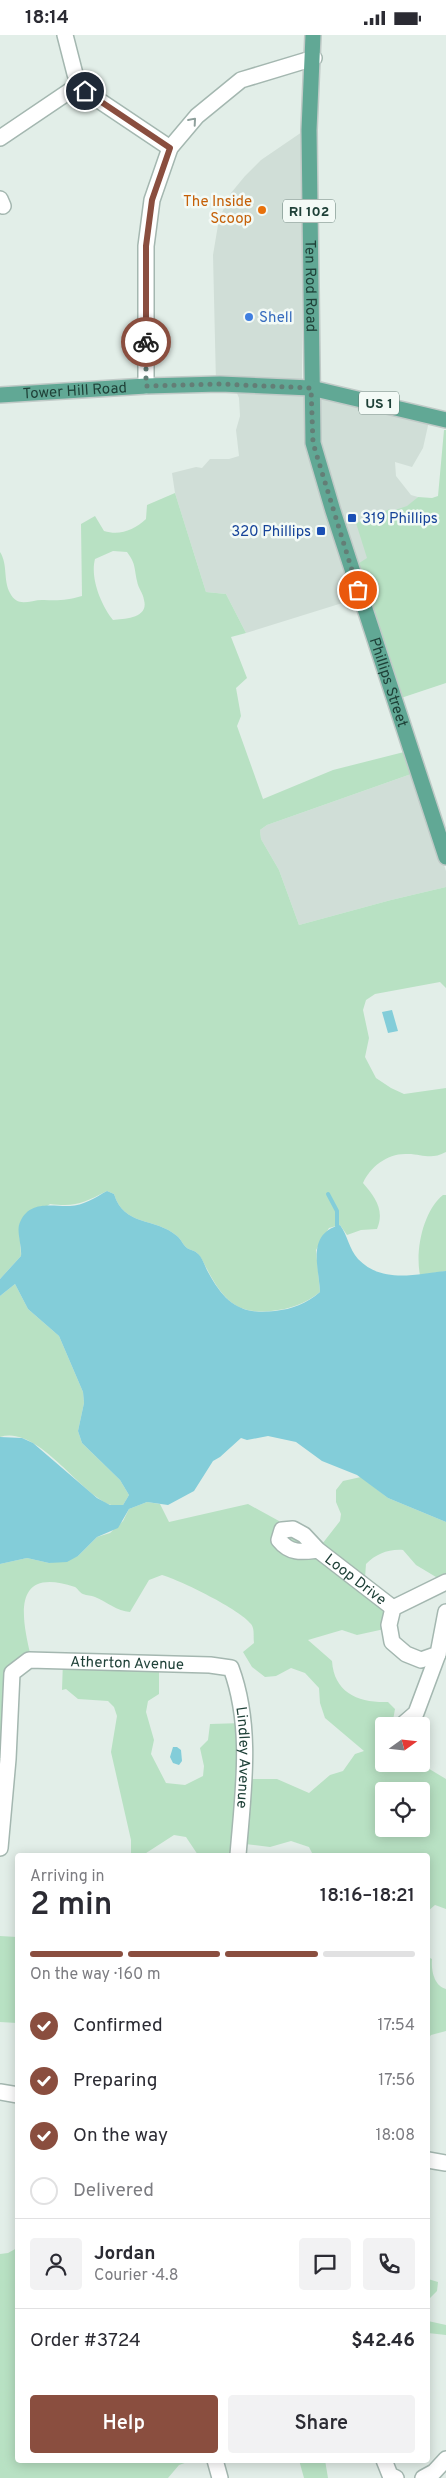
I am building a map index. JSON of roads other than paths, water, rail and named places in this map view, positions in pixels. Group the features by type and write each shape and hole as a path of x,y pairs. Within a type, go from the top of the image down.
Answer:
{"main road":[{"name":"Ten Rod Road","path":"311,388 309,131 314,58 313,35"},
{"name":"Tower Hill Road","path":"0,395 146,386 220,384 311,388 446,420"},
{"name":"Phillips Street","path":"311,388 313,443 330,503 446,857"}],"street":[{"path":"65,35 75,74 85,91 170,148"},
{"path":"146,386 146,246 152,200 170,148 197,116 241,80 314,58"},
{"path":"0,138 80,84"},
{"name":"Loop Drive","path":"318,1550 393,1608"},
{"name":"Loop Drive","path":"393,1608 446,1582"},
{"name":"Loop Drive","path":"393,1608 389,1625 392,1642 406,1654 421,1660 438,1654"},
{"path":"411,1717 416,1713 438,1654 446,1612"},
{"name":"Atherton Avenue","path":"2,1801 8,1759 12,1673 29,1660 225,1667"},
{"name":"Lindley Avenue","path":"225,1667 231,1668 243,1707 244,1776 238,1853"},
{"path":"0,1848 2,1801"},
{"path":"0,2092 15,2094"},
{"path":"430,2161 446,2163"},
{"path":"423,2478 434,2472 446,2459"},
{"path":"217,2463 220,2478"},
{"path":"385,2463 390,2475 396,2478"}],"water":[{"path":"392,1010 398,1031 388,1033 382,1012"},
{"path":"107,1191 114,1194 125,1212 133,1217 168,1230 177,1236 187,1248 199,1254 214,1283 221,1292 227,1299 243,1309 263,1312 287,1309 304,1303 320,1292 317,1262 318,1244 322,1236 329,1229 340,1225 358,1259 367,1267 378,1272 388,1275 411,1275 446,1271 446,1522 388,1498 357,1475 322,1461 296,1442 268,1436 247,1440 241,1438 213,1461 194,1491 168,1505 147,1502 129,1509 118,1528 97,1537 78,1556 67,1562 49,1563 27,1558 0,1564 0,1437 22,1438 33,1443 97,1498 110,1505 123,1505 129,1495 120,1480 82,1443 78,1431 84,1403 83,1392 59,1336 28,1309 15,1284 0,1296 0,1279 21,1256 19,1225 28,1211 41,1206 80,1205"},
{"path":"173,1747 181,1750 182,1761 179,1765 173,1763 170,1757"}],"waterway":[{"path":"328,1194 337,1211 337,1226"}],"place":[{"name":"The Inside Scoop","path":"262,210"},
{"name":"Shell","path":"249,317"},
{"name":"319 Phillips","path":"352,518"},
{"name":"320 Phillips","path":"321,531"}]}
